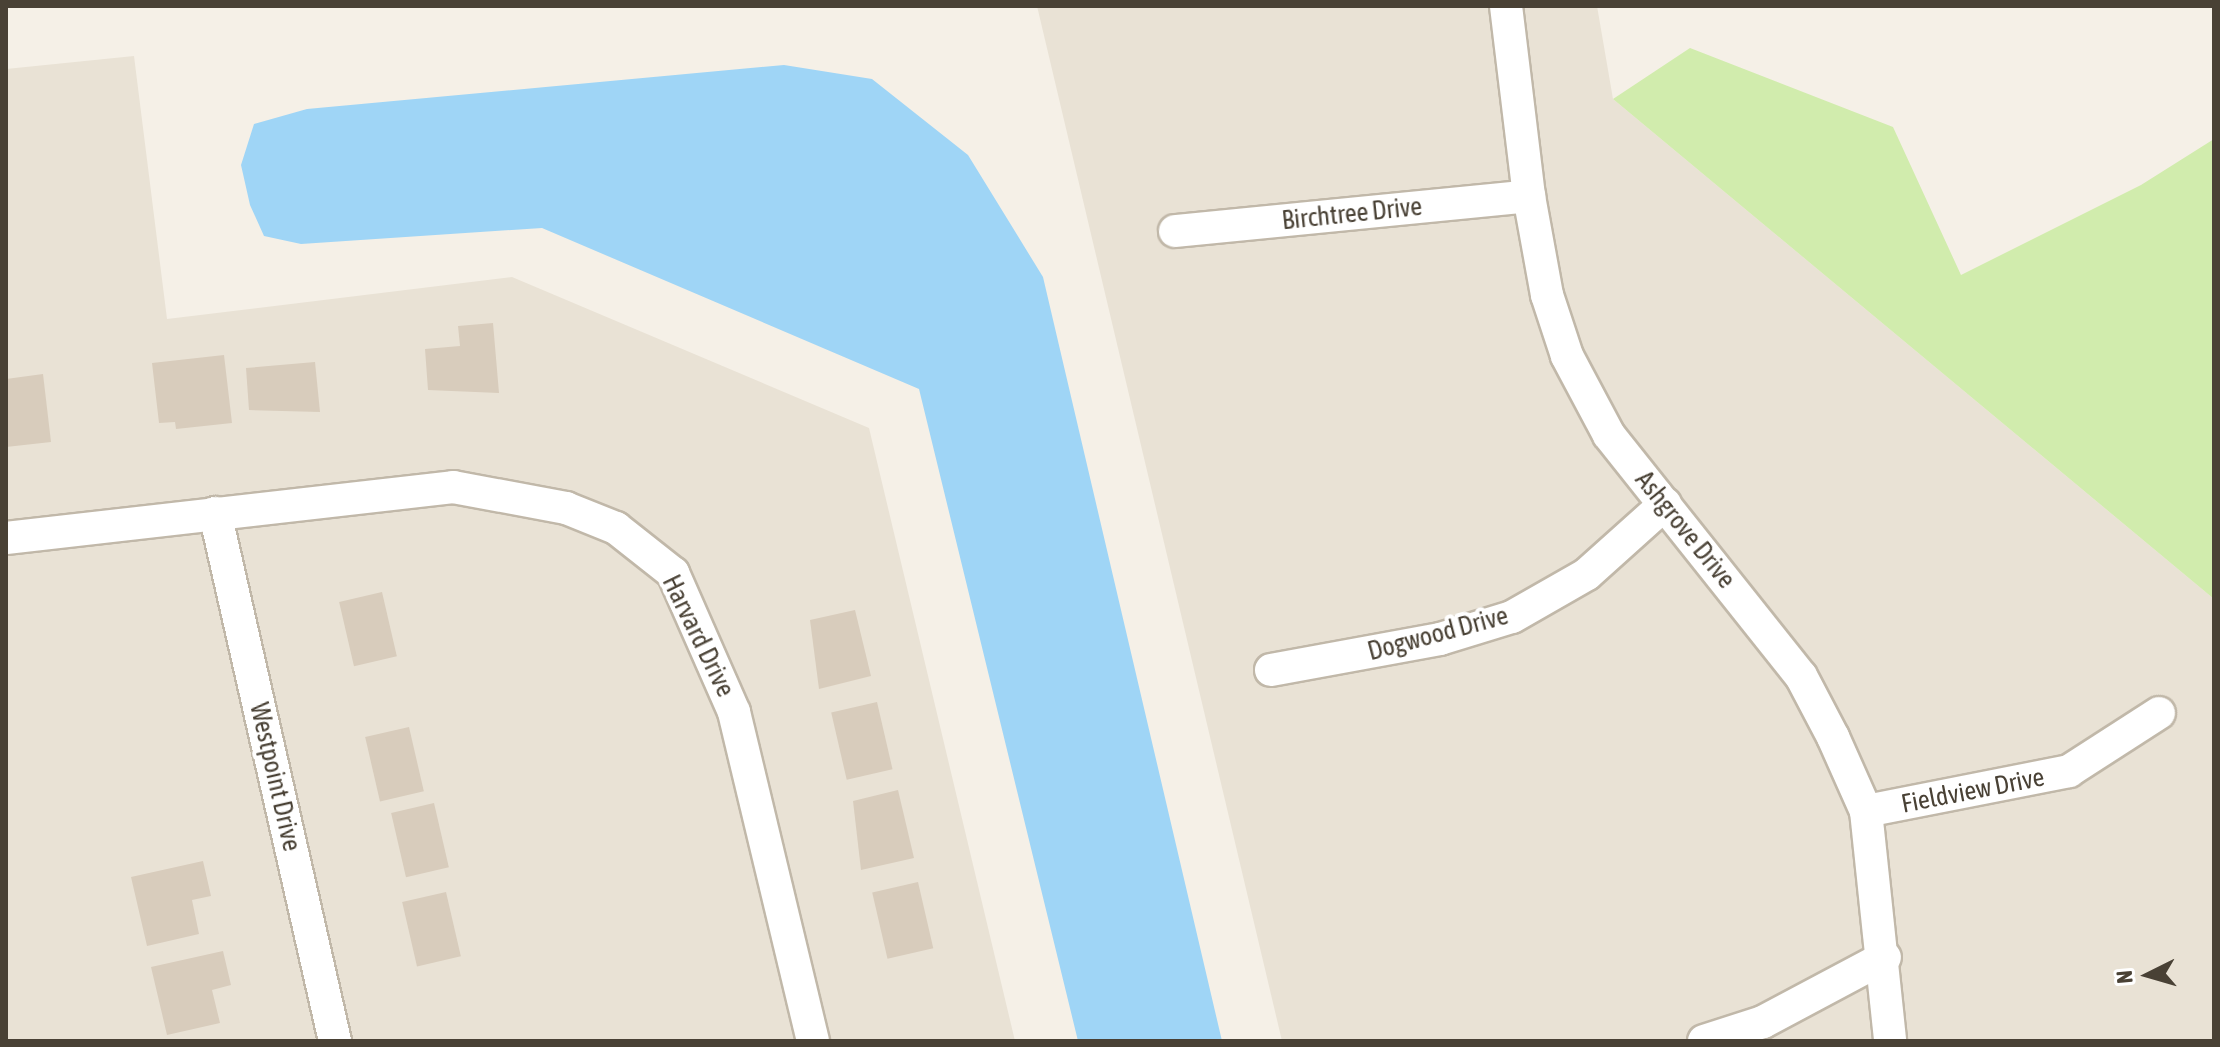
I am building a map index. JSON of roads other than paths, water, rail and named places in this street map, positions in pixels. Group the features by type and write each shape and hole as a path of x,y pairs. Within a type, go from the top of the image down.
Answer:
{"street":[{"name":"Ashgrove Drive","path":"1506,6 1529,196 1547,295 1567,356 1609,435 1801,676 1866,811 1885,957 1890,1041"},
{"name":"Birchtree Drive","path":"1175,231 1529,196"},
{"name":"Harvard Drive","path":"6,538 453,487 566,508 616,528 673,573 734,712 813,1041"},
{"name":"Dogwood Drive","path":"1271,670 1440,639 1512,617 1587,574 1665,504"},
{"name":"Westpoint Drive","path":"215,513 335,1041"},
{"name":"Fieldview Drive","path":"1866,811 2069,771 2159,713"},
{"path":"1704,1041 1763,1022 1885,957"}],"water":[{"path":"784,65 872,79 968,155 1043,277 1222,1041 1078,1041 919,389 542,228 301,244 264,236 250,205 241,165 254,124 307,109"}]}
